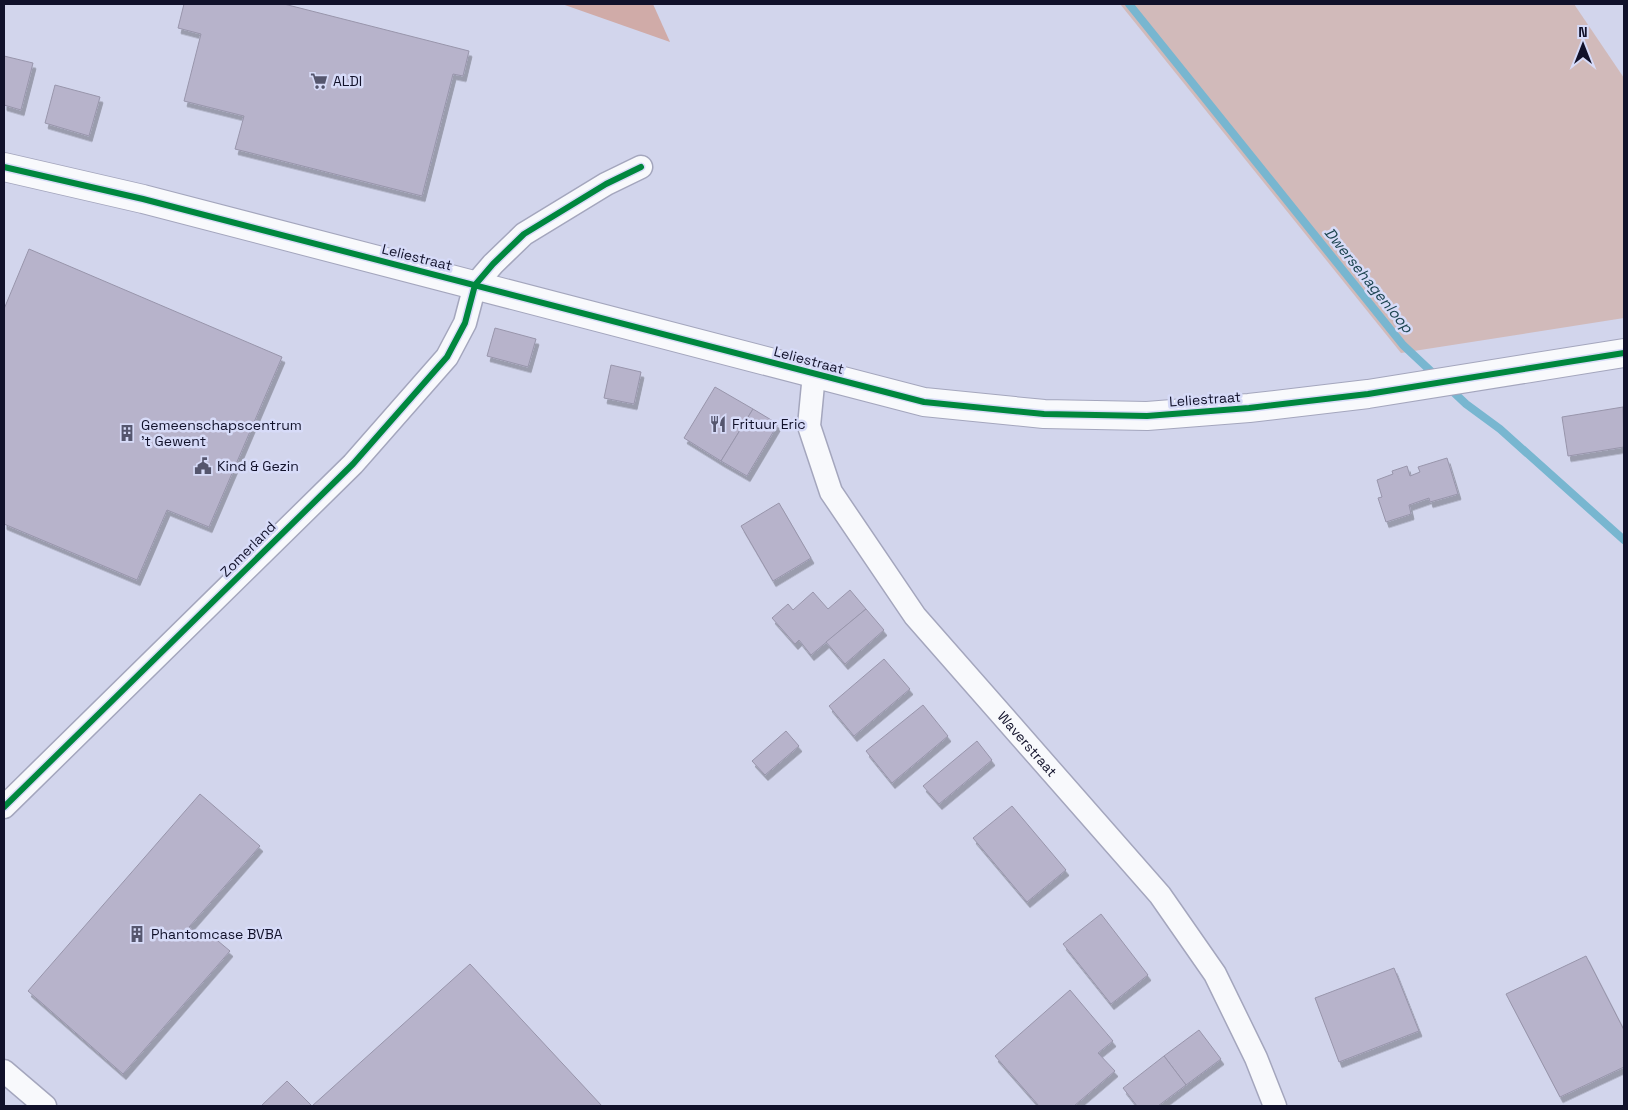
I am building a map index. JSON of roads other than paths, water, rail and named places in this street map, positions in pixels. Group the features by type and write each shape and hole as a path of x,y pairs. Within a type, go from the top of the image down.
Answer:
{"street":[{"name":"Leliestraat","path":"4,167 143,199 924,402 1044,414 1147,416 1249,408 1368,394 1624,352"},
{"path":"476,285 493,264 524,234 606,184 641,167"},
{"name":"Zomerland","path":"4,807 353,464 447,358 465,323 476,285"},
{"name":"Waverstraat","path":"814,374 809,426 831,492 915,616 1160,895 1215,974 1256,1058 1275,1106"},
{"path":"4,1072 44,1106"}],"waterway":[{"name":"Dwersehagenloop","path":"1129,4 1403,345 1436,376"},
{"name":"Dwersehagenloop","path":"1448,387 1466,404 1500,429 1624,540"}],"place":[{"name":"ALDI","path":"319,81"},
{"name":"Frituur Eric","path":"718,424"},
{"name":"Gemeenschapscentrum 't Gewent","path":"127,433"},
{"name":"Kind & Gezin","path":"203,466"},
{"name":"Phantomcase BVBA","path":"137,934"}]}
